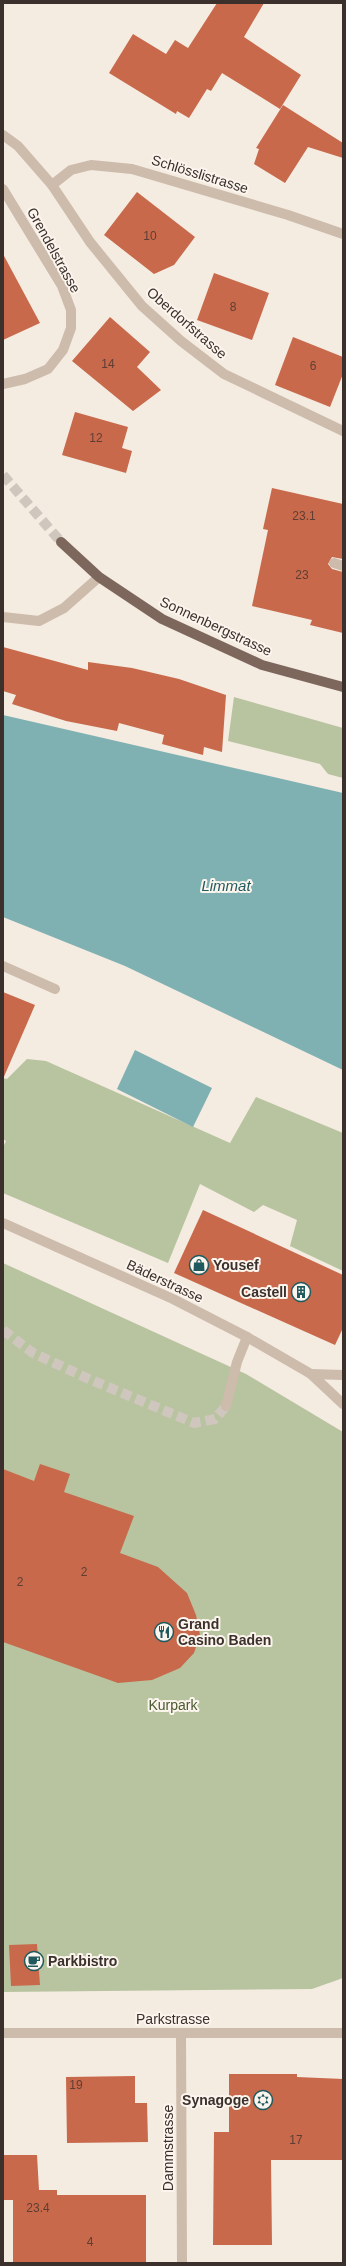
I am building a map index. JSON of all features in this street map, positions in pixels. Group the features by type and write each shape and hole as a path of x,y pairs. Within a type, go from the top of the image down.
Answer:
{"main road":[{"name":"Sonnenbergstrasse","path":"61,542 98,577 162,619 262,666 343,687"}],"street":[{"name":"Oberdorfstrasse","path":"3,135 18,146 52,185 90,242 142,306 181,341 224,374 343,431"},
{"name":"Schlösslistrasse","path":"52,185 71,170 91,165 132,169 288,215 343,234"},
{"name":"Grendelstrasse","path":"3,189 62,286 71,310 71,328 63,350 48,370 25,379 3,384"},
{"path":"3,617 39,621 64,608 98,577"},
{"path":"3,966 55,988"},
{"name":"Bäderstrasse","path":"3,1223 173,1299 247,1337 311,1374 343,1404"},
{"path":"226,1406 237,1362 247,1337"},
{"name":"Bäderstrasse","path":"311,1374 343,1375"},
{"name":"Parkstrasse","path":"3,2033 343,2033"},
{"name":"Dammstrasse","path":"181,2034 182,2263"}],"green space":[{"path":"234,697 343,728 343,778 328,774 320,764 228,741"},
{"path":"27,1059 46,1061 230,1143 256,1097 343,1133 343,1271 290,1246 297,1220 263,1205 254,1212 200,1184 168,1263 3,1193 3,1147 6,1141 3,1139 3,1078 7,1079"},
{"name":"Kurpark","path":"3,1263 246,1374 343,1432 343,1978 312,1989 3,1992"}],"water":[{"name":"Limmat","path":"3,715 343,793 343,1070 125,966 3,917"},
{"path":"135,1050 212,1088 193,1127 117,1089"}],"building":[{"path":"217,3 264,3 244,37 301,75 280,109 222,73 211,91 207,89 189,118 177,111 176,114 109,73 133,34 166,54 175,40 188,48"},
{"path":"283,105 343,143 343,158 308,147 285,183 254,164 259,149 256,148"},
{"path":"137,192 195,237 174,265 154,274 104,235"},
{"path":"3,254 40,323 3,340"},
{"path":"214,273 269,293 252,340 197,320"},
{"path":"110,317 150,352 137,367 161,390 133,411 72,361"},
{"path":"293,337 343,357 343,374 330,407 275,385"},
{"path":"75,412 128,427 122,448 132,451 126,473 62,455"},
{"path":"272,488 343,504 343,559 332,557 328,564 332,569 343,572 343,633 310,625 312,620 252,606 268,530 263,529"},
{"path":"3,647 88,670 88,662 132,668 179,679 226,695 222,752 204,747 203,755 162,744 164,735 119,723 117,731 66,721 12,704 16,695 3,691"},
{"path":"3,992 35,1005 3,1079"},
{"path":"203,1210 343,1275 343,1328 335,1345 174,1273"},
{"path":"40,1464 70,1474 64,1492 134,1516 120,1553 158,1567 187,1593 196,1615 200,1635 194,1653 180,1668 152,1680 118,1683 3,1642 3,1469 34,1481"},
{"path":"37,1944 40,1985 11,1986 9,1945"},
{"path":"229,2074 297,2074 297,2077 343,2079 343,2160 271,2160 272,2245 213,2245 214,2132 229,2132"},
{"path":"135,2076 135,2103 147,2103 148,2142 67,2143 66,2077"},
{"path":"3,2155 37,2155 39,2190 57,2190 57,2195 146,2195 146,2263 13,2263 13,2200 3,2200"}],"tunnel":[{"path":"3,475 61,542"},
{"path":"3,1330 33,1353 89,1379 194,1423 215,1419 226,1406"}],"place":[{"name":"Yousef","path":"199,1265"},
{"name":"Castell","path":"301,1292"},
{"name":"Grand Casino Baden","path":"164,1632"},
{"name":"Parkbistro","path":"34,1961"},
{"name":"Synagoge","path":"263,2100"}]}
